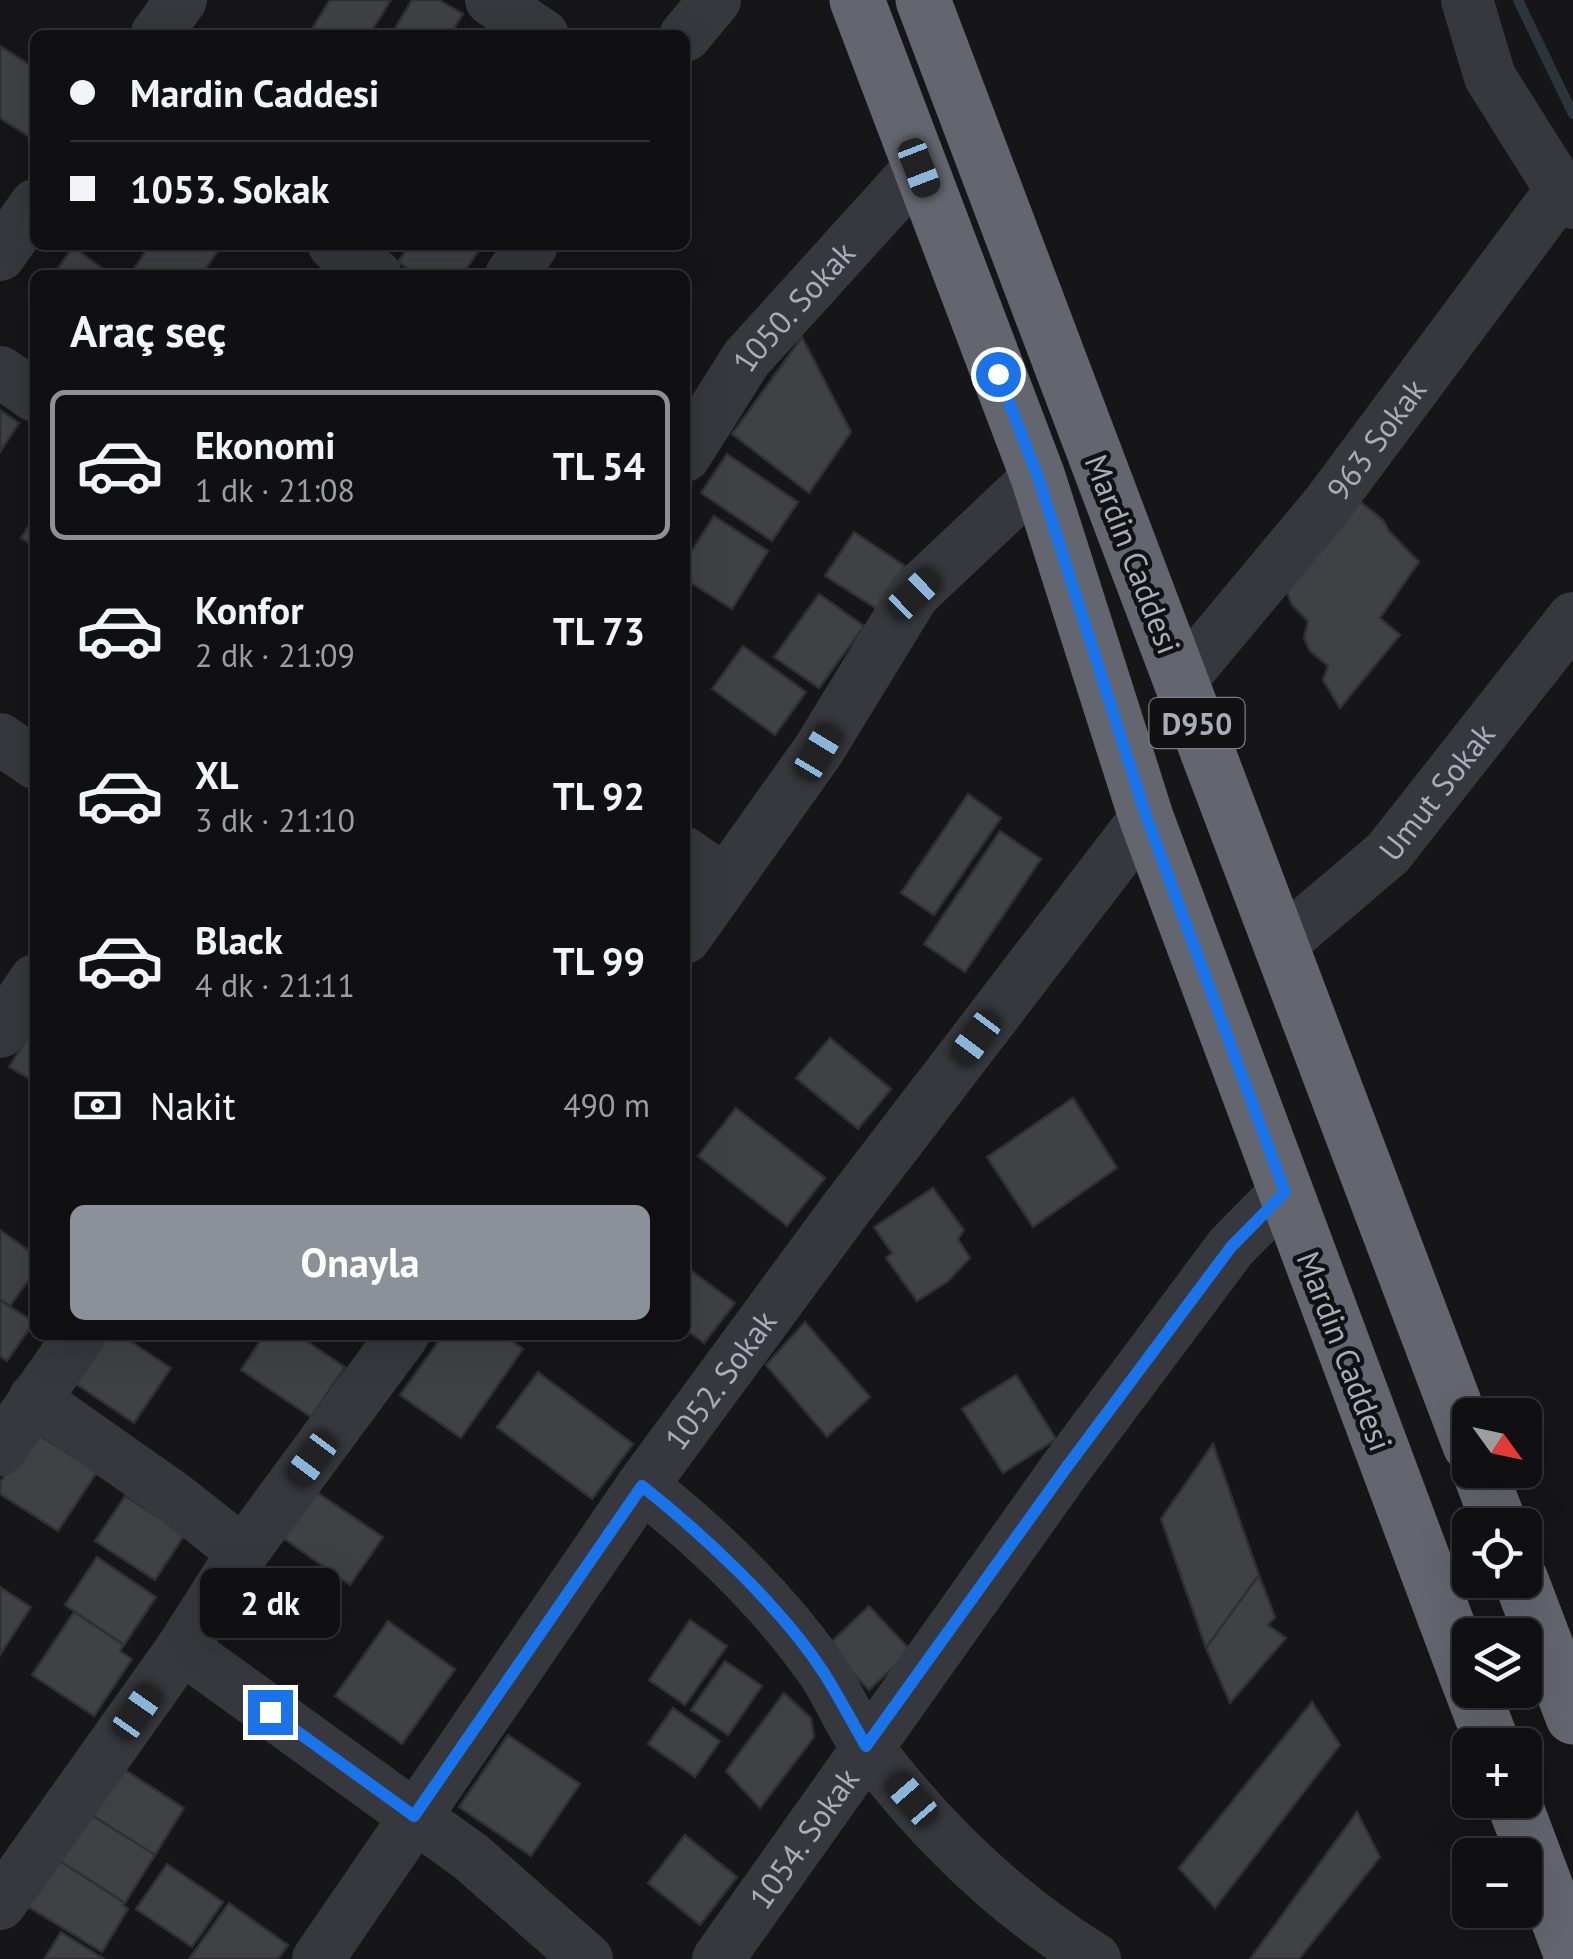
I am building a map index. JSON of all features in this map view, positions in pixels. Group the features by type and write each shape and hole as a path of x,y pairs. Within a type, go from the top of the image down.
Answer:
{"highway":[{"name":"Mardin Caddesi","path":"857,0 1038,477 1146,816 1452,1636"},
{"name":"Mardin Caddesi","path":"923,0 1452,1399"},
{"path":"1528,1598 1573,1717"},
{"path":"1520,1818 1573,1959"}],"street":[{"path":"160,30 182,0"},
{"path":"491,0 536,30"},
{"path":"690,30 715,0"},
{"path":"1467,0 1490,77 1567,196"},
{"name":"1050. Sokak","path":"690,448 746,359 919,168"},
{"name":"963 Sokak","path":"1180,680 1326,505 1567,196"},
{"path":"0,255 30,213"},
{"path":"341,250 369,270"},
{"path":"0,372 30,393"},
{"path":"690,920 705,867 818,752 914,594 1038,477"},
{"name":"Umut Sokak","path":"1280,945 1388,853 1573,618"},
{"path":"0,739 30,760"},
{"name":"1052. Sokak","path":"318,1959 642,1486 845,1210 1146,816"},
{"path":"0,1032 30,987"},
{"name":"1054. Sokak","path":"718,1959 1066,1468 1231,1247 1285,1192"},
{"path":"0,1450 76,1340"},
{"path":"0,1904 182,1648 243,1552 399,1340"},
{"path":"34,1399 172,1496 243,1552"},
{"path":"642,1486 681,1517 772,1609 823,1671 866,1746 1038,1944 1095,1959"},
{"path":"182,1648 471,1858 587,1959"}],"building":[{"path":"330,0 391,0 372,30 311,30"},
{"path":"412,0 439,0 463,14 453,30 394,30"},
{"path":"0,46 30,65 30,133 28,136 0,118"},
{"path":"71,250 77,250 104,270 57,270"},
{"path":"147,250 219,250 205,270 133,270"},
{"path":"406,250 479,250 465,270 410,270 398,262"},
{"path":"802,337 851,432 809,493 732,434"},
{"path":"0,410 19,423 0,452"},
{"path":"727,454 798,502 772,541 701,493"},
{"path":"1352,495 1383,520 1419,562 1380,618 1400,635 1340,708 1323,680 1328,666 1310,651 1304,638 1308,621 1292,605 1285,588"},
{"path":"714,516 768,551 732,609 690,582 690,553"},
{"path":"30,524 30,544 21,538"},
{"path":"854,532 905,566 877,609 825,576"},
{"path":"819,594 864,626 819,688 774,657"},
{"path":"743,646 806,692 775,735 712,689"},
{"path":"968,794 1001,818 934,915 901,893"},
{"path":"1000,831 1041,859 965,972 924,944"},
{"path":"30,1033 30,1079 9,1067"},
{"path":"830,1038 891,1089 858,1129 796,1078"},
{"path":"1073,1098 1117,1168 1033,1227 987,1157"},
{"path":"736,1108 825,1178 787,1226 698,1156"},
{"path":"933,1188 964,1230 958,1239 970,1258 947,1282 917,1301 886,1258 892,1253 874,1227"},
{"path":"0,1230 30,1251 30,1278 10,1306 0,1299"},
{"path":"690,1270 735,1303 704,1343 690,1333"},
{"path":"0,1300 30,1319 30,1328 7,1361 0,1356"},
{"path":"805,1322 870,1397 827,1437 766,1365"},
{"path":"101,1340 129,1340 171,1368 134,1423 73,1382"},
{"path":"261,1340 304,1340 345,1367 311,1417 241,1370"},
{"path":"439,1340 510,1340 523,1349 461,1438 400,1395"},
{"path":"538,1372 633,1444 592,1499 497,1427"},
{"path":"1016,1375 1056,1439 1003,1473 962,1409"},
{"path":"33,1431 97,1472 58,1531 0,1494 0,1482"},
{"path":"1213,1444 1259,1575 1206,1648 1161,1519"},
{"path":"315,1491 383,1537 350,1585 283,1538"},
{"path":"125,1496 185,1534 155,1580 95,1541"},
{"path":"97,1557 156,1597 124,1645 65,1605"},
{"path":"1259,1575 1275,1617 1268,1625 1286,1638 1230,1703 1206,1648"},
{"path":"0,1587 31,1607 0,1655"},
{"path":"869,1606 911,1651 869,1690 827,1646"},
{"path":"74,1612 124,1645 120,1651 132,1659 94,1716 32,1675"},
{"path":"690,1620 727,1646 685,1705 649,1680"},
{"path":"388,1621 455,1669 402,1744 335,1696"},
{"path":"725,1661 762,1686 728,1735 691,1710"},
{"path":"784,1693 811,1718 814,1737 760,1808 726,1771"},
{"path":"1312,1702 1340,1745 1215,1908 1179,1868"},
{"path":"673,1708 720,1741 695,1777 648,1744"},
{"path":"508,1735 580,1784 531,1856 459,1807"},
{"path":"119,1766 184,1808 155,1855 88,1813"},
{"path":"1357,1812 1380,1857 1299,1959 1250,1959"},
{"path":"88,1813 155,1855 125,1903 58,1860"},
{"path":"685,1835 737,1877 700,1925 648,1883"},
{"path":"58,1860 125,1903 128,1909 102,1952 27,1906"},
{"path":"167,1864 223,1902 192,1947 136,1909"},
{"path":"229,1903 288,1945 278,1959 189,1959"},
{"path":"61,1932 104,1959 44,1959"}],"waterway":[{"path":"1518,0 1573,114"}],"route":[{"path":"270,1712 414,1816 642,1486 681,1517 772,1609 823,1671 866,1746 1231,1247 1285,1192 1146,816 1038,477 998,374"}]}
